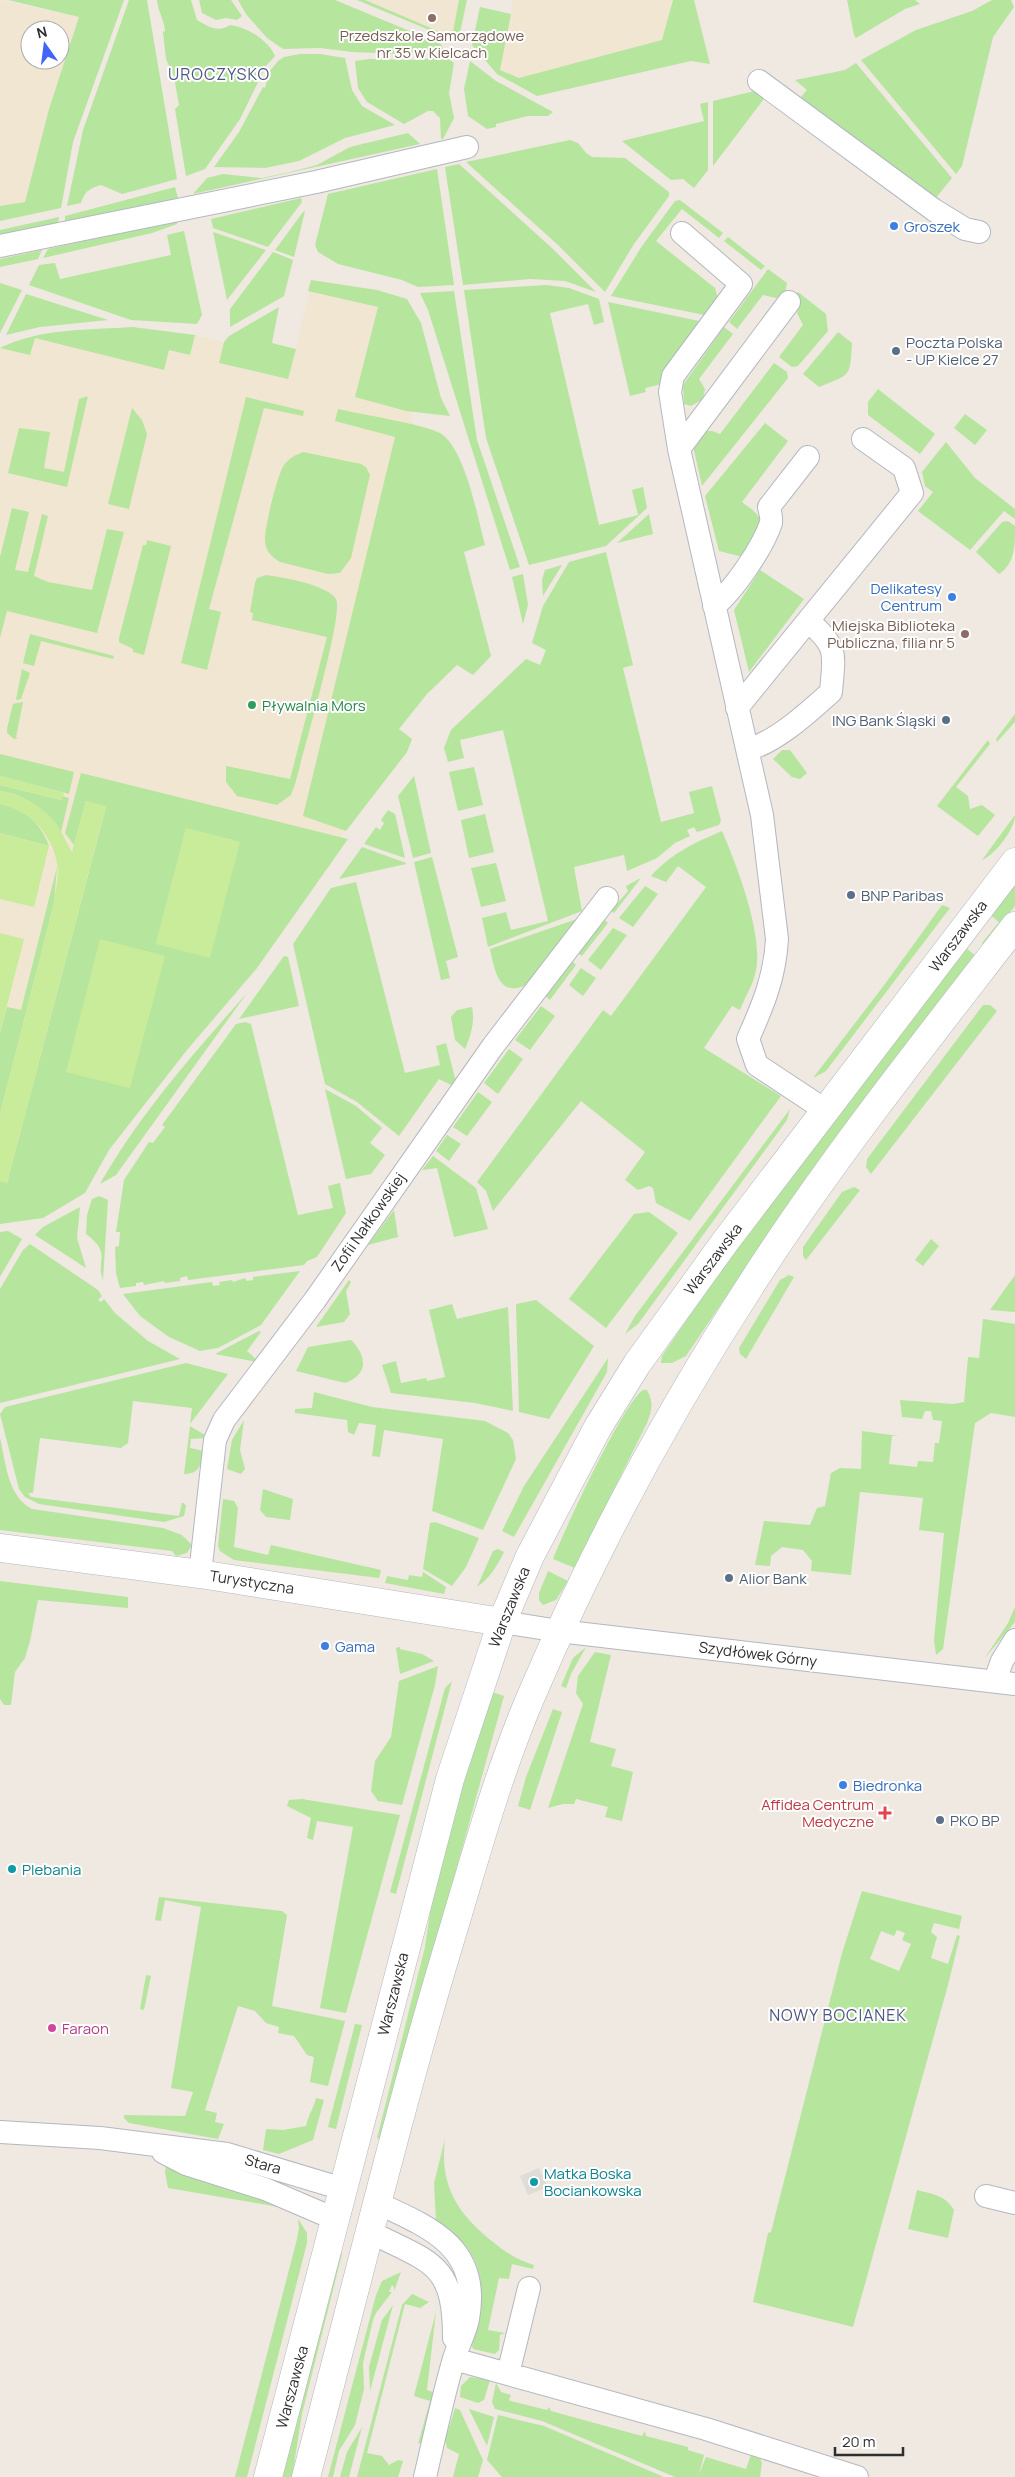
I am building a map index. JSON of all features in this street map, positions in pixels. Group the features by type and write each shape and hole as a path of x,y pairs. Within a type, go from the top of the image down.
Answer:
{"main road":[{"name":"Warszawska","path":"268,2477 450,1779 502,1622 530,1556 568,1479 637,1364 725,1242 1015,862"},
{"path":"306,2477 424,2026 492,1804 531,1696 582,1580 681,1396 769,1256 839,1157 1015,926"},
{"name":"Turystyczna","path":"0,1548 200,1574 502,1622"},
{"name":"Stara","path":"343,2189 378,2203"},
{"path":"335,2219 370,2232"}],"street":[{"path":"759,81 934,210 964,229 979,232"},
{"path":"0,246 316,182 467,147"},
{"path":"682,233 742,284 673,376 670,392 679,449 762,815 777,939 770,987 748,1039 757,1065 825,1110"},
{"path":"679,449 789,302"},
{"path":"737,708 912,493 904,468 862,439"},
{"path":"714,606 723,599 750,563 772,521 769,507 808,457"},
{"path":"746,749 760,747 808,713 831,692 834,652 825,636 808,621"},
{"name":"Zofii Nałkowskiej","path":"200,1574 215,1440 224,1420 315,1300 493,1046 607,898"},
{"name":"Szydłówek Górny","path":"502,1622 560,1631 1005,1682"},
{"path":"1005,1682 1002,1661 1015,1640"},
{"name":"Stara","path":"0,2132 100,2138 227,2154 343,2189"},
{"name":"Stara","path":"144,2143 186,2164 265,2189 335,2219"},
{"path":"986,2196 1015,2203"},
{"path":"378,2203 427,2227 441,2237 462,2259 469,2278 470,2305 465,2333 454,2359 425,2477"},
{"path":"370,2232 409,2252 440,2272 452,2301 454,2359"},
{"path":"508,2374 528,2288"},
{"path":"454,2359 706,2429 857,2477"}],"shaded area":[{"path":"0,0 79,17 70,45 70,20 20,20 20,70 62,70 49,109 25,202 0,206"},
{"name":"Przedszkole Samorządowe nr 35 w Kielcach","path":"365,0 459,0 452,37"},
{"path":"512,0 673,0 662,40 519,78 500,70 513,5"},
{"path":"310,291 378,307 355,397 411,411 412,422 415,426 394,722 407,752 341,837 0,1217 0,348 30,355 35,337 164,370 169,350 190,355 195,335 224,342 219,363 288,379"},
{"path":"539,2168 548,2187 528,2195 520,2176"}],"green space":[{"path":"8,0 124,0 73,142 61,208 0,221 0,206 25,202 49,109 62,70 70,70 70,45 79,17"},
{"path":"129,0 147,0 177,179 122,194 101,185 88,191 81,203 67,206 83,130"},
{"path":"157,0 191,0 197,20 217,29 230,25 250,31 272,50 275,56 266,66 240,119 205,169 186,176 175,109 179,105 174,77 166,59 163,32 165,31"},
{"path":"199,0 231,0 242,16 237,20 226,18 216,20 202,13"},
{"path":"238,0 335,0 441,44 443,49 402,54 352,52 320,48 283,49 267,38 246,14"},
{"path":"357,0 365,0 452,37 459,0 467,0 458,42"},
{"path":"673,0 694,0 710,64 691,61 537,96 497,74 472,45 480,7 511,14 500,70 519,78 662,40"},
{"path":"847,0 915,0 920,4 905,9 856,38"},
{"path":"992,0 1011,0 1014,7 993,37 962,166 956,174 861,60 916,30 972,11"},
{"path":"300,54 320,54 345,58 352,90 362,106 395,125 345,138 299,161 265,168 214,167 239,132 263,87 265,88 269,72 284,57"},
{"path":"443,55 454,63 449,93 454,118 443,139 441,139 440,118 433,111 428,111 404,124 367,102 358,88 355,61 369,59 420,60"},
{"path":"470,61 496,81 553,112 548,116 528,116 496,124 496,127 487,129 468,116 464,89"},
{"path":"856,63 952,178 935,199 796,103 807,90 795,80 845,70"},
{"path":"759,90 766,96 713,166 713,101"},
{"path":"708,102 708,170 694,188 683,179 671,180 622,141 704,121 700,104"},
{"path":"408,133 420,144 193,194 207,178 223,174 262,178 290,172 317,165 350,147"},
{"path":"570,140 578,143 592,157 625,158 669,192 669,196 634,244 605,292 558,245 466,162"},
{"path":"459,164 553,249 596,292 565,281 530,279 463,285 445,167"},
{"path":"437,169 454,285 418,287 402,280 338,264 318,252 315,245 328,194"},
{"path":"175,187 178,198 65,223 65,216"},
{"path":"301,198 302,202 268,247 213,228 211,219"},
{"path":"680,200 723,233 719,238 682,209 656,241 715,288 719,303 709,316 611,296 642,246 675,201"},
{"path":"305,211 294,257 275,250 303,212"},
{"path":"59,217 58,224 0,237 0,230"},
{"path":"178,220 177,224 152,233 43,258 48,249"},
{"path":"184,231 202,315 197,324 131,320 29,285 39,265 55,263 60,279 171,255 167,235"},
{"path":"213,232 266,250 227,300"},
{"path":"728,237 765,266 761,270 724,241"},
{"path":"42,250 38,259 0,267 0,259"},
{"path":"273,252 293,260 284,296 230,327 230,309"},
{"path":"768,269 787,283 785,293 776,298 763,295 737,329 729,322"},
{"path":"311,280 377,290 407,299 421,323 441,398 450,416 406,411 355,397 378,307 308,291"},
{"path":"0,283 22,290 0,333"},
{"path":"547,285 569,288 599,299 604,322 594,325 588,304 550,313 599,525 638,515 632,490 643,487 647,508 606,546 529,565 486,438 464,290"},
{"path":"454,291 477,440 520,567 510,570 428,310 420,293"},
{"path":"798,292 826,314 828,331 798,366 792,367 779,357 803,325 797,313 800,304 791,297"},
{"path":"26,294 108,320 40,327 6,335"},
{"path":"608,302 704,322 662,384 645,388 646,392 630,396"},
{"path":"279,307 272,343 296,349 288,379 219,363 224,342 229,336"},
{"path":"133,327 195,335 190,355 169,350 164,370 35,338 30,355 0,348 15,341 48,333"},
{"path":"724,327 733,334 699,379 705,389 703,399 691,406 684,404 683,385"},
{"path":"838,332 852,343 849,369 843,377 819,387 803,374"},
{"path":"774,363 787,372 788,378 702,486 693,446 706,431 720,434"},
{"path":"878,389 935,434 920,454 868,415 868,402"},
{"path":"88,396 67,487 8,473 19,428 50,432 44,468 64,472 79,399"},
{"path":"246,397 304,411 303,416 264,408 209,609 221,612 207,670 181,663"},
{"path":"132,408 142,420 147,434 129,509 108,504"},
{"path":"338,409 424,427 443,435 451,444 470,486 485,545 464,552 491,656 473,675 457,665 427,694 399,729 412,739 407,752 346,831 303,816 395,437 335,421"},
{"path":"965,414 987,430 975,445 954,428"},
{"path":"765,423 788,441 742,502 758,516 760,525 758,531 743,557 719,551 705,496"},
{"path":"946,442 975,478 1015,509 1015,519 1004,511 970,550 918,511 933,492 925,486 922,472"},
{"path":"303,452 361,464 366,467 370,475 351,558 340,573 328,574 280,562 272,556 266,547 265,534 281,470 288,460"},
{"path":"12,508 29,512 15,570 28,572 42,514 48,516 34,576 48,582 92,590 107,529 124,532 97,633 7,611 0,638 0,557"},
{"path":"649,514 653,534 617,543"},
{"path":"1008,521 1015,526 1013,554 1008,565 999,574 976,552 1002,522"},
{"path":"147,540 171,546 144,655 133,652 133,649 119,642 119,638 143,545 146,545"},
{"path":"606,552 633,665 623,668 661,822 694,813 689,792 712,786 721,821 719,825 697,832 694,827 687,830 690,836 675,843 657,858 627,871 624,855 574,867 582,911 488,947 482,918 506,912 511,930 548,921 503,730 460,740 464,758 448,762 444,748 451,730 526,659 540,665 546,650 532,643 543,606 569,562"},
{"path":"562,565 543,596 542,580 545,570"},
{"path":"760,570 804,599 749,672 734,610"},
{"path":"523,574 528,605 523,624 512,577"},
{"path":"266,575 304,582 324,590 336,599 337,610 328,657 296,781 291,795 277,805 237,796 226,782 226,766 290,779 327,637 252,620 253,613 250,612 255,583 257,578"},
{"path":"30,634 114,656 113,659 41,641 34,666 23,663"},
{"path":"22,669 30,673 21,699 16,700"},
{"path":"23,702 16,737 18,738 14,739 7,733 13,704"},
{"path":"1015,714 1015,722 997,742 996,739"},
{"path":"988,740 990,744 956,787 968,796 970,809 982,805 995,815 978,836 937,806"},
{"path":"782,750 790,750 807,773 800,779 792,777 773,759"},
{"path":"0,754 74,772 69,794 0,776"},
{"path":"474,767 483,805 458,811 449,772"},
{"path":"81,773 348,839 257,968 187,1050 109,1150 85,1193 43,1218 0,1224 0,1181 7,1183 106,807 86,801 74,845 65,833","holes":["186,829 233,840 156,944"]},
{"path":"0,776 64,793 62,800 0,785"},
{"path":"414,776 431,853 413,858 398,796"},
{"path":"0,785 61,800 62,796 69,798 61,832 43,811 27,800 0,791"},
{"path":"0,791 17,795 41,809 54,821 72,852 86,801 106,806 7,1183 0,1181 0,1114 54,903 58,871 53,848 47,837 32,820 12,808 0,804"},
{"path":"0,804 17,809 30,818 41,830 49,846 0,833"},
{"path":"388,810 395,814 405,858 364,844 376,827 380,830 384,823 381,820"},
{"path":"485,814 494,852 469,858 461,820"},
{"path":"1015,815 1012,827 1003,841 993,853 982,860"},
{"path":"186,828 240,842 210,958 156,944"},
{"path":"722,831 735,862 752,919 756,938 756,970 740,1010 732,1006 704,1048 781,1096 690,1221 656,1203 653,1188 649,1186 638,1190 625,1180 645,1152 581,1101 493,1211 486,1191 477,1182 603,1010 611,1016 706,887 678,866 666,882 651,876 684,849"},
{"path":"0,833 49,846 34,907 0,899"},
{"path":"362,847 406,863 406,864 339,879"},
{"path":"432,857 458,957 446,961 450,978 441,980 414,862"},
{"path":"496,863 506,901 481,907 471,868"},
{"path":"57,867 54,903 0,1114 0,1033 7,1007 21,1010"},
{"path":"641,878 614,913 611,911 628,891 626,886"},
{"path":"1015,879 1015,906 985,946 982,943 999,922 989,914"},
{"path":"356,882 405,1073 440,1065 436,1046 446,1043 456,1082 453,1086 439,1079 399,1136 357,1102 325,1084 293,944 331,888"},
{"path":"645,886 658,894 633,927 619,918"},
{"path":"942,905 950,908 826,1071 813,1078 885,984"},
{"path":"583,917 531,982 521,987 512,988 501,982 494,967 490,949"},
{"path":"605,920 608,923 582,956 578,953"},
{"path":"984,926 967,949 976,956 765,1239 686,1356 672,1363 661,1363 662,1356 748,1230"},
{"path":"613,928 627,935 601,970 588,960"},
{"path":"0,933 24,939 0,1033"},
{"path":"100,939 165,956 130,1088 66,1072"},
{"path":"284,956 288,957 299,1006 239,1019"},
{"path":"572,961 576,965 550,1000 544,995"},
{"path":"581,968 596,978 583,996 569,985"},
{"path":"247,993 116,1175 100,1184 132,1133 168,1085"},
{"path":"983,1005 990,1005 997,1011 871,1174 866,1167 867,1159"},
{"path":"541,1006 555,1016 530,1050 515,1040"},
{"path":"472,1007 472,1028 465,1049 455,1040 451,1017 457,1010"},
{"path":"245,1022 251,1024 298,1215 333,1208 328,1186 340,1183 346,1213 317,1257 307,1261 304,1265 188,1280 187,1276 180,1278 180,1281 165,1283 164,1281 144,1285 143,1282 136,1283 136,1286 120,1288 116,1273 115,1247 119,1246 120,1232 116,1232 124,1180 149,1142 153,1143 165,1127 162,1125 236,1024"},
{"path":"509,1049 523,1059 498,1094 484,1083"},
{"path":"325,1089 356,1106 382,1128 370,1143 385,1155 371,1174 346,1179"},
{"path":"478,1092 492,1102 467,1136 453,1127"},
{"path":"790,1109 787,1120 638,1324 625,1334 635,1316"},
{"path":"447,1135 461,1144 449,1161 436,1151"},
{"path":"433,1156 476,1188 488,1229 454,1237 437,1168 422,1170"},
{"path":"854,1187 860,1190 806,1260 803,1256 803,1247 842,1192"},
{"path":"99,1196 108,1200 103,1280 101,1252 94,1241 86,1234 87,1215 92,1199"},
{"path":"80,1207 77,1238 86,1268 35,1235 43,1227"},
{"path":"394,1210 398,1237 368,1245"},
{"path":"649,1212 678,1233 606,1328 569,1299 634,1214"},
{"path":"8,1231 22,1239 0,1277 0,1232"},
{"path":"931,1239 939,1246 923,1266 915,1260"},
{"path":"30,1244 98,1290 102,1296 98,1300 101,1302 104,1299 115,1313 148,1341 180,1359 0,1403 0,1289 23,1250"},
{"path":"300,1271 261,1325 218,1348 200,1351 169,1337 140,1316 123,1294 212,1282 213,1286 220,1285 219,1282 232,1280 233,1282 245,1278 247,1281 253,1280 253,1277"},
{"path":"789,1275 794,1277 746,1359 740,1354 739,1348 780,1280"},
{"path":"1015,1275 1015,1312 990,1310"},
{"path":"349,1280 351,1282 346,1291 350,1314 344,1322 316,1327"},
{"path":"536,1300 594,1346 549,1419 519,1412 516,1304"},
{"path":"452,1304 457,1319 508,1307 513,1411 475,1403 391,1393 382,1365 396,1361 401,1383 426,1378 427,1381 445,1377 429,1310"},
{"path":"983,1319 1015,1324 1015,1417 991,1413 975,1423 943,1649 936,1655 934,1640 944,1533 919,1530 923,1498 860,1492 851,1575 811,1571 812,1561 803,1550 782,1547 771,1556 770,1566 755,1565 764,1521 810,1525 817,1508 825,1506 831,1473 840,1468 861,1469 862,1431 899,1436 892,1436 889,1464 917,1467 918,1461 933,1462 935,1443 939,1443 942,1421 933,1420 931,1411 925,1411 922,1419 902,1417 900,1400 953,1404 964,1402 968,1357 979,1358"},
{"path":"259,1331 261,1332 247,1351 257,1362 215,1354"},
{"path":"351,1340 360,1352 363,1364 362,1370 353,1379 345,1383 296,1371 308,1347"},
{"path":"608,1358 607,1372 514,1537 502,1531 524,1486"},
{"path":"186,1363 228,1374 190,1424 192,1408 133,1401 128,1443 121,1448 40,1438 33,1493 28,1493 31,1497 179,1516 182,1503 184,1503 186,1506 184,1516 164,1522 39,1504 25,1497 19,1489 0,1414 5,1407"},
{"path":"643,1390 647,1390 651,1403 647,1423 575,1568 553,1559 581,1497 609,1442 622,1418"},
{"path":"314,1392 372,1407 485,1421 508,1433 513,1440 516,1459 483,1530 432,1511 443,1439 384,1430 380,1457 372,1456 376,1425 359,1423 354,1435 348,1432 347,1420 295,1413 295,1409 312,1408"},
{"path":"244,1420 240,1450 245,1469 241,1474 227,1469 232,1440"},
{"path":"190,1426 205,1435 206,1438 191,1439 190,1448 204,1451 201,1464 197,1470 184,1474"},
{"path":"0,1438 12,1487 17,1496 32,1509 163,1528 182,1535 192,1545 187,1553 176,1556 172,1551 0,1530"},
{"path":"263,1489 293,1499 290,1520 266,1517 260,1510"},
{"path":"223,1499 234,1501 238,1508 234,1547 268,1555 271,1545 381,1570 379,1578 234,1560 220,1551 218,1546"},
{"path":"435,1522 479,1538 466,1567 452,1586 423,1569 430,1523"},
{"path":"498,1549 504,1552 499,1562 489,1576 477,1587 493,1551"},
{"path":"548,1571 568,1581 556,1600 543,1605 539,1600 539,1593"},
{"path":"423,1572 446,1587 444,1594 385,1583 387,1576 408,1580 409,1575 422,1577"},
{"path":"0,1581 128,1597 128,1608 38,1600 25,1658 15,1672 11,1705 4,1705 0,1699"},
{"path":"1015,1607 1015,1622 984,1659 1008,1623"},
{"path":"400,1647 400,1649 422,1654 434,1661 400,1674 396,1648"},
{"path":"586,1647 571,1674 566,1688 561,1686 573,1658"},
{"path":"595,1652 611,1655 590,1742 616,1749 611,1766 633,1772 622,1821 605,1817 608,1807 576,1799 574,1804 563,1804 548,1808 583,1704 576,1693 578,1676"},
{"path":"438,1666 435,1685 402,1805 378,1801 371,1791 375,1761 391,1737 399,1681"},
{"path":"452,1681 396,1894 390,1892 445,1688"},
{"path":"492,1692 504,1696 382,2140 377,2138 425,1947 438,1858"},
{"path":"553,1709 562,1712 530,1810 518,1806 526,1777"},
{"path":"302,1799 400,1815 346,2013 320,2008 353,1827 317,1821 313,1840 307,1838 311,1818 287,1806 289,1800"},
{"path":"862,1891 962,1916 959,1929 934,1923 931,1932 937,1937 931,1958 948,1964 957,1935 960,1936 853,2327 753,2302 768,2233 771,2232 842,1953","holes":["897,1930 905,1933 902,1940 911,1944 899,1971 870,1959 881,1931 894,1936"]},
{"path":"159,1897 282,1911 287,1915 272,2006 345,2021 328,2086 310,2082 314,2057 307,2055 294,2036 278,2033 279,2027 266,2023 255,2011 238,2006 205,2110 217,2113 215,2122 224,2124 218,2139 129,2123 124,2118 124,2115 185,2116 193,2092 171,2088 201,1907 165,1900 161,1921 155,1920"},
{"path":"146,1975 151,1976 144,2010 140,2009"},
{"path":"355,2024 362,2025 336,2129 328,2127"},
{"path":"316,2098 324,2100 313,2140 279,2154 263,2150 266,2129 283,2130 306,2126"},
{"path":"445,2139 444,2156 448,2185 461,2209 470,2221 507,2253 534,2265 533,2269 512,2264 509,2279 499,2278 488,2330 505,2333 500,2335 499,2350 495,2354 473,2349 472,2346 481,2291 480,2276 475,2261 467,2247 454,2234 436,2221 434,2183"},
{"path":"166,2165 279,2207 168,2188 165,2172"},
{"path":"917,2190 943,2198 954,2210 948,2238 908,2229"},
{"path":"298,2219 307,2233 307,2243 247,2477 235,2477 297,2239"},
{"path":"340,2249 342,2254 302,2414 292,2477 278,2477"},
{"path":"401,2272 394,2291 392,2285 389,2292 392,2292 373,2320 363,2363 364,2389 355,2425 339,2451 333,2477 328,2477 376,2295 382,2281"},
{"path":"412,2294 429,2302 420,2308 405,2304 367,2453 382,2456 389,2465 398,2460 403,2461 398,2477 357,2477 402,2305"},
{"path":"393,2305 370,2391 369,2367 382,2320"},
{"path":"436,2312 427,2390 433,2392 424,2441 418,2444 430,2401 414,2396"},
{"path":"470,2377 490,2380 484,2400 478,2403 460,2397 461,2386"},
{"path":"496,2383 501,2392 511,2395 509,2400 511,2401 547,2410 549,2407 551,2411 642,2436 645,2431 646,2436 688,2447 688,2450 704,2455 699,2474 706,2457 746,2469 751,2454 760,2458 762,2463 760,2477 675,2477 542,2421 495,2409 492,2402"},
{"path":"455,2408 460,2410 483,2460 478,2477 453,2477 459,2454 447,2448 445,2440"},
{"path":"469,2409 494,2417 487,2446"},
{"path":"498,2415 544,2426 664,2477 502,2477 487,2460"},
{"path":"362,2427 349,2477 340,2477 347,2452"}],"place":[{"name":"Przedszkole Samorządowe nr 35 w Kielcach","path":"432,18"},
{"name":"Groszek","path":"894,226"},
{"name":"Poczta Polska - UP Kielce 27","path":"896,351"},
{"name":"Delikatesy Centrum","path":"952,597"},
{"name":"Miejska Biblioteka Publiczna, filia nr 5","path":"965,634"},
{"name":"Pływalnia Mors","path":"252,705"},
{"name":"ING Bank Śląski","path":"946,720"},
{"name":"BNP Paribas","path":"851,895"},
{"name":"Alior Bank","path":"729,1578"},
{"name":"Gama","path":"325,1646"},
{"name":"Biedronka","path":"843,1785"},
{"name":"Affidea Centrum Medyczne","path":"885,1813"},
{"name":"PKO BP","path":"940,1820"},
{"name":"Plebania","path":"12,1869"},
{"name":"Faraon","path":"52,2028"},
{"name":"Matka Boska Bociankowska","path":"534,2182"}],"district":[{"name":"UROCZYSKO","path":"219,74"},
{"name":"NOWY BOCIANEK","path":"838,2015"}]}
